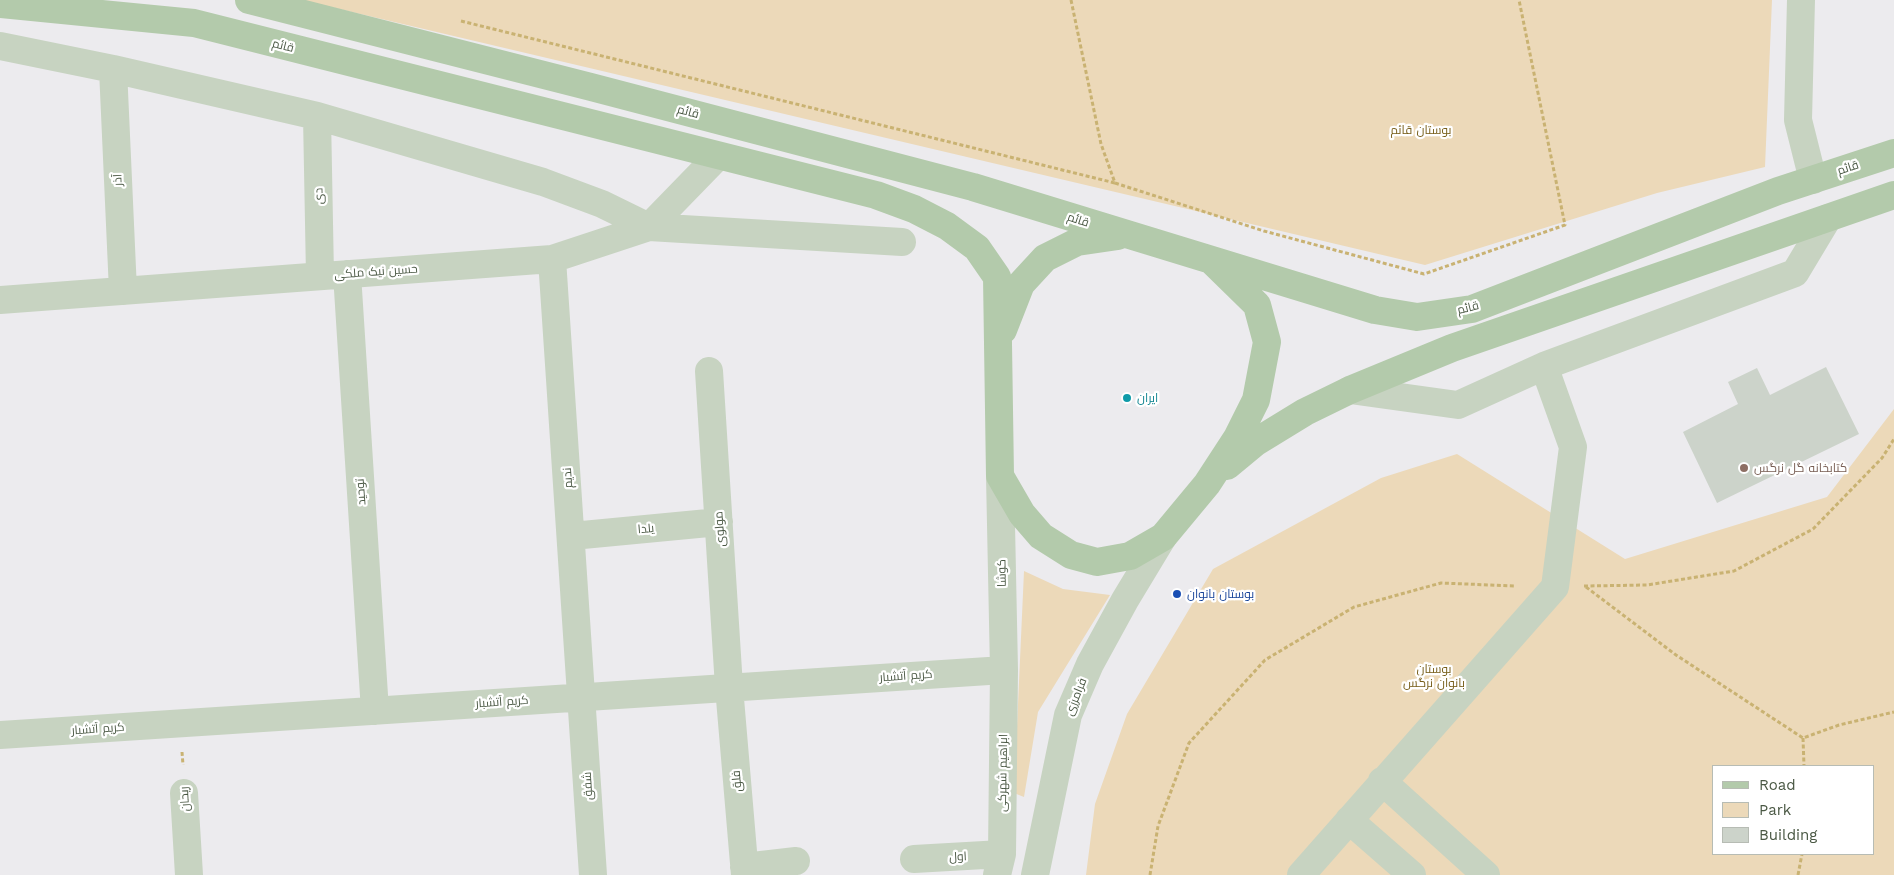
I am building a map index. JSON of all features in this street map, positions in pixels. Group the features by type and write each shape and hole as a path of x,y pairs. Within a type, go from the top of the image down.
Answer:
{"main road":[{"name":"قائم","path":"249,0 964,185 1375,310 1417,318 1472,309 1812,180 1894,153"},
{"name":"قائم","path":"0,4 194,23 876,195 914,209 947,226 977,248 997,277 1000,476"},
{"path":"1812,180 1828,218"},
{"path":"1207,484 1256,442 1305,412 1350,390 1452,348 1894,195"},
{"path":"998,343 1021,284 1045,258 1076,242 1125,235"},
{"path":"1000,476 1028,521 1041,536 1071,555 1097,562 1130,556 1164,538 1207,484 1237,438 1256,400 1267,342 1257,305 1211,260"}],"street":[{"path":"1801,0 1798,120 1812,180"},
{"path":"0,46 113,69 317,116 542,182 602,204 649,227 902,242"},
{"name":"آذر","path":"113,69 123,291"},
{"name":"دی","path":"317,116 320,276"},
{"name":"حسین نیک ملکی","path":"0,300 552,259 649,227 718,156"},
{"path":"1350,390 1458,405 1544,366 1795,273 1828,218"},
{"name":"ندیم","path":"552,259 583,697"},
{"name":"توحید","path":"347,274 375,711"},
{"path":"1301,875 1555,587 1573,447 1544,366"},
{"name":"مولوی","path":"709,372 729,687"},
{"name":"کوشا","path":"1000,476 1004,670"},
{"name":"یلدا","path":"572,536 719,522"},
{"name":"فرامرزی","path":"1035,875 1068,715 1090,664 1125,600 1164,538"},
{"name":"کریم آتشبار","path":"0,735 1004,670"},
{"name":"ابراهیم شهرکی","path":"1000,864 1004,670"},
{"name":"فلق","path":"729,687 744,871"},
{"name":"شفق","path":"583,697 593,875"},
{"path":"1382,781 1486,875"},
{"name":"ریحان","path":"184,792 189,875"},
{"path":"1349,820 1412,875"},
{"name":"اول","path":"914,859 1000,864"},
{"path":"744,871 796,861"}],"path":[{"path":"1071,0 1101,144 1115,183"},
{"path":"454,19 1115,183 1264,232 1424,274 1564,225 1519,0"},
{"path":"1586,586 1676,656 1803,738"},
{"path":"1803,738 1839,725 1894,712"},
{"name":"ریحان","path":"181,724 184,792"},
{"path":"1803,738 1804,765"},
{"path":"1798,875 1802,855"}],"green space":[{"name":"بوستان قائم","path":"301,0 1772,0 1765,167 1657,193 1425,265"},
{"name":"بوستان بانوان نرگس","path":"1894,409 1894,875 1086,875 1095,804 1127,714 1213,569 1381,478 1457,454 1625,559 1827,497"},
{"path":"1024,571 1063,589 1110,595 1038,712 1024,797 1014,793"}],"building":[{"name":"کتابخانه گل نرگس","path":"1826,367 1859,434 1717,503 1683,432 1738,404 1728,382 1757,368 1770,395"}],"place":[{"name":"ایران","path":"1127,398"},
{"name":"کتابخانه گل نرگس","path":"1744,468"},
{"name":"بوستان بانوان","path":"1177,594"}]}
